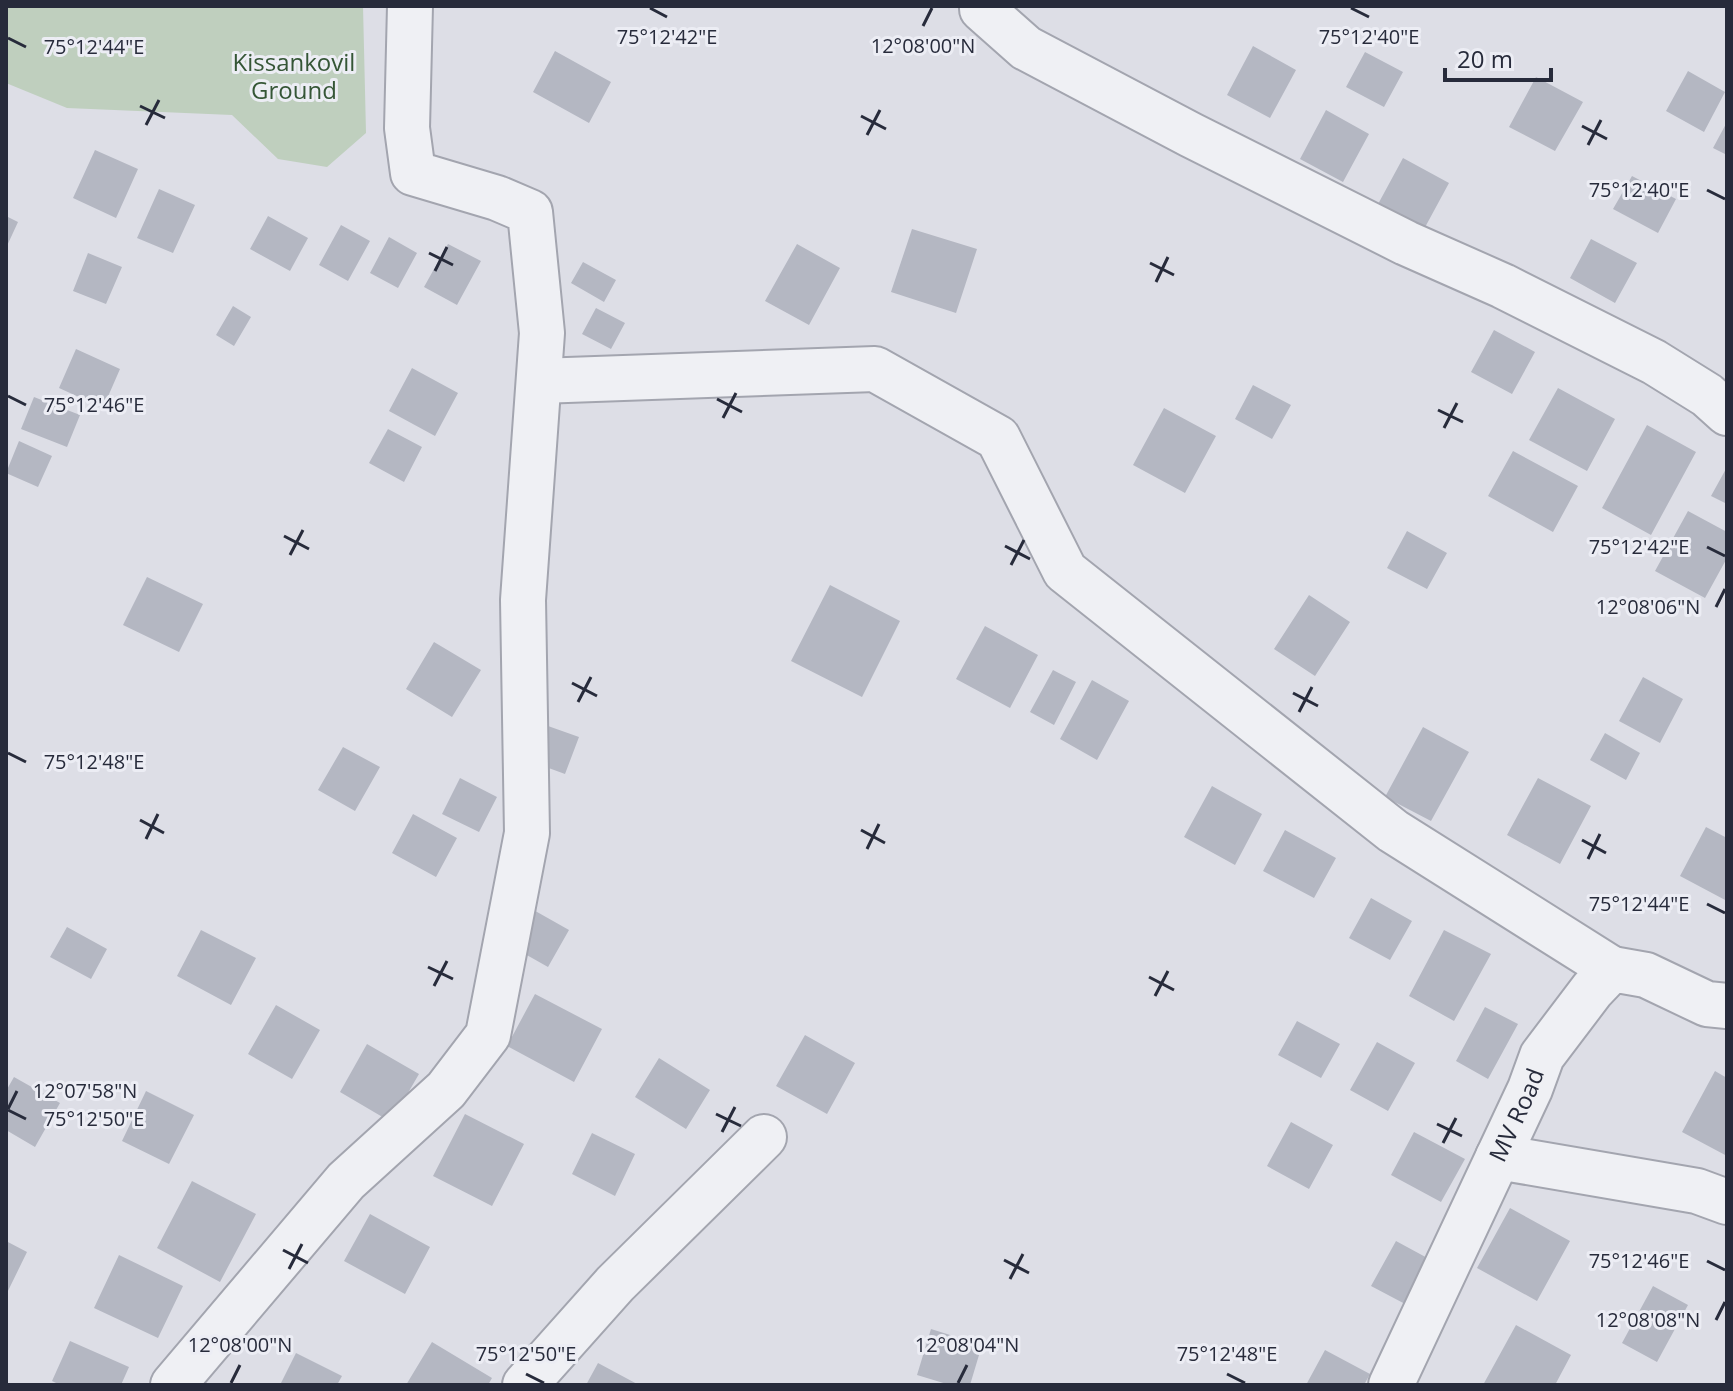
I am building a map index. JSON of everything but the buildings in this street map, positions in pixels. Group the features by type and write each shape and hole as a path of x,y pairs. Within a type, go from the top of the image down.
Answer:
{"street":[{"path":"173,1385 346,1181 446,1090 488,1035 527,833 523,600 542,333 530,212 497,198 413,173 407,128 410,6"},
{"path":"982,6 1026,48 1406,243 1503,286 1654,362 1707,395 1727,413"},
{"path":"539,381 875,369 998,438 1065,571 1393,831 1612,969 1646,975 1707,1004 1727,1006"},
{"name":"MV Road","path":"1391,1385 1530,1089 1542,1056 1592,990 1612,969"},
{"path":"525,1385 615,1284 764,1137"},
{"path":"1498,1157 1697,1191 1727,1202"}],"green space":[{"name":"Kissankovil Ground","path":"6,6 363,6 366,133 327,167 278,159 232,115 67,108 6,83"}]}
